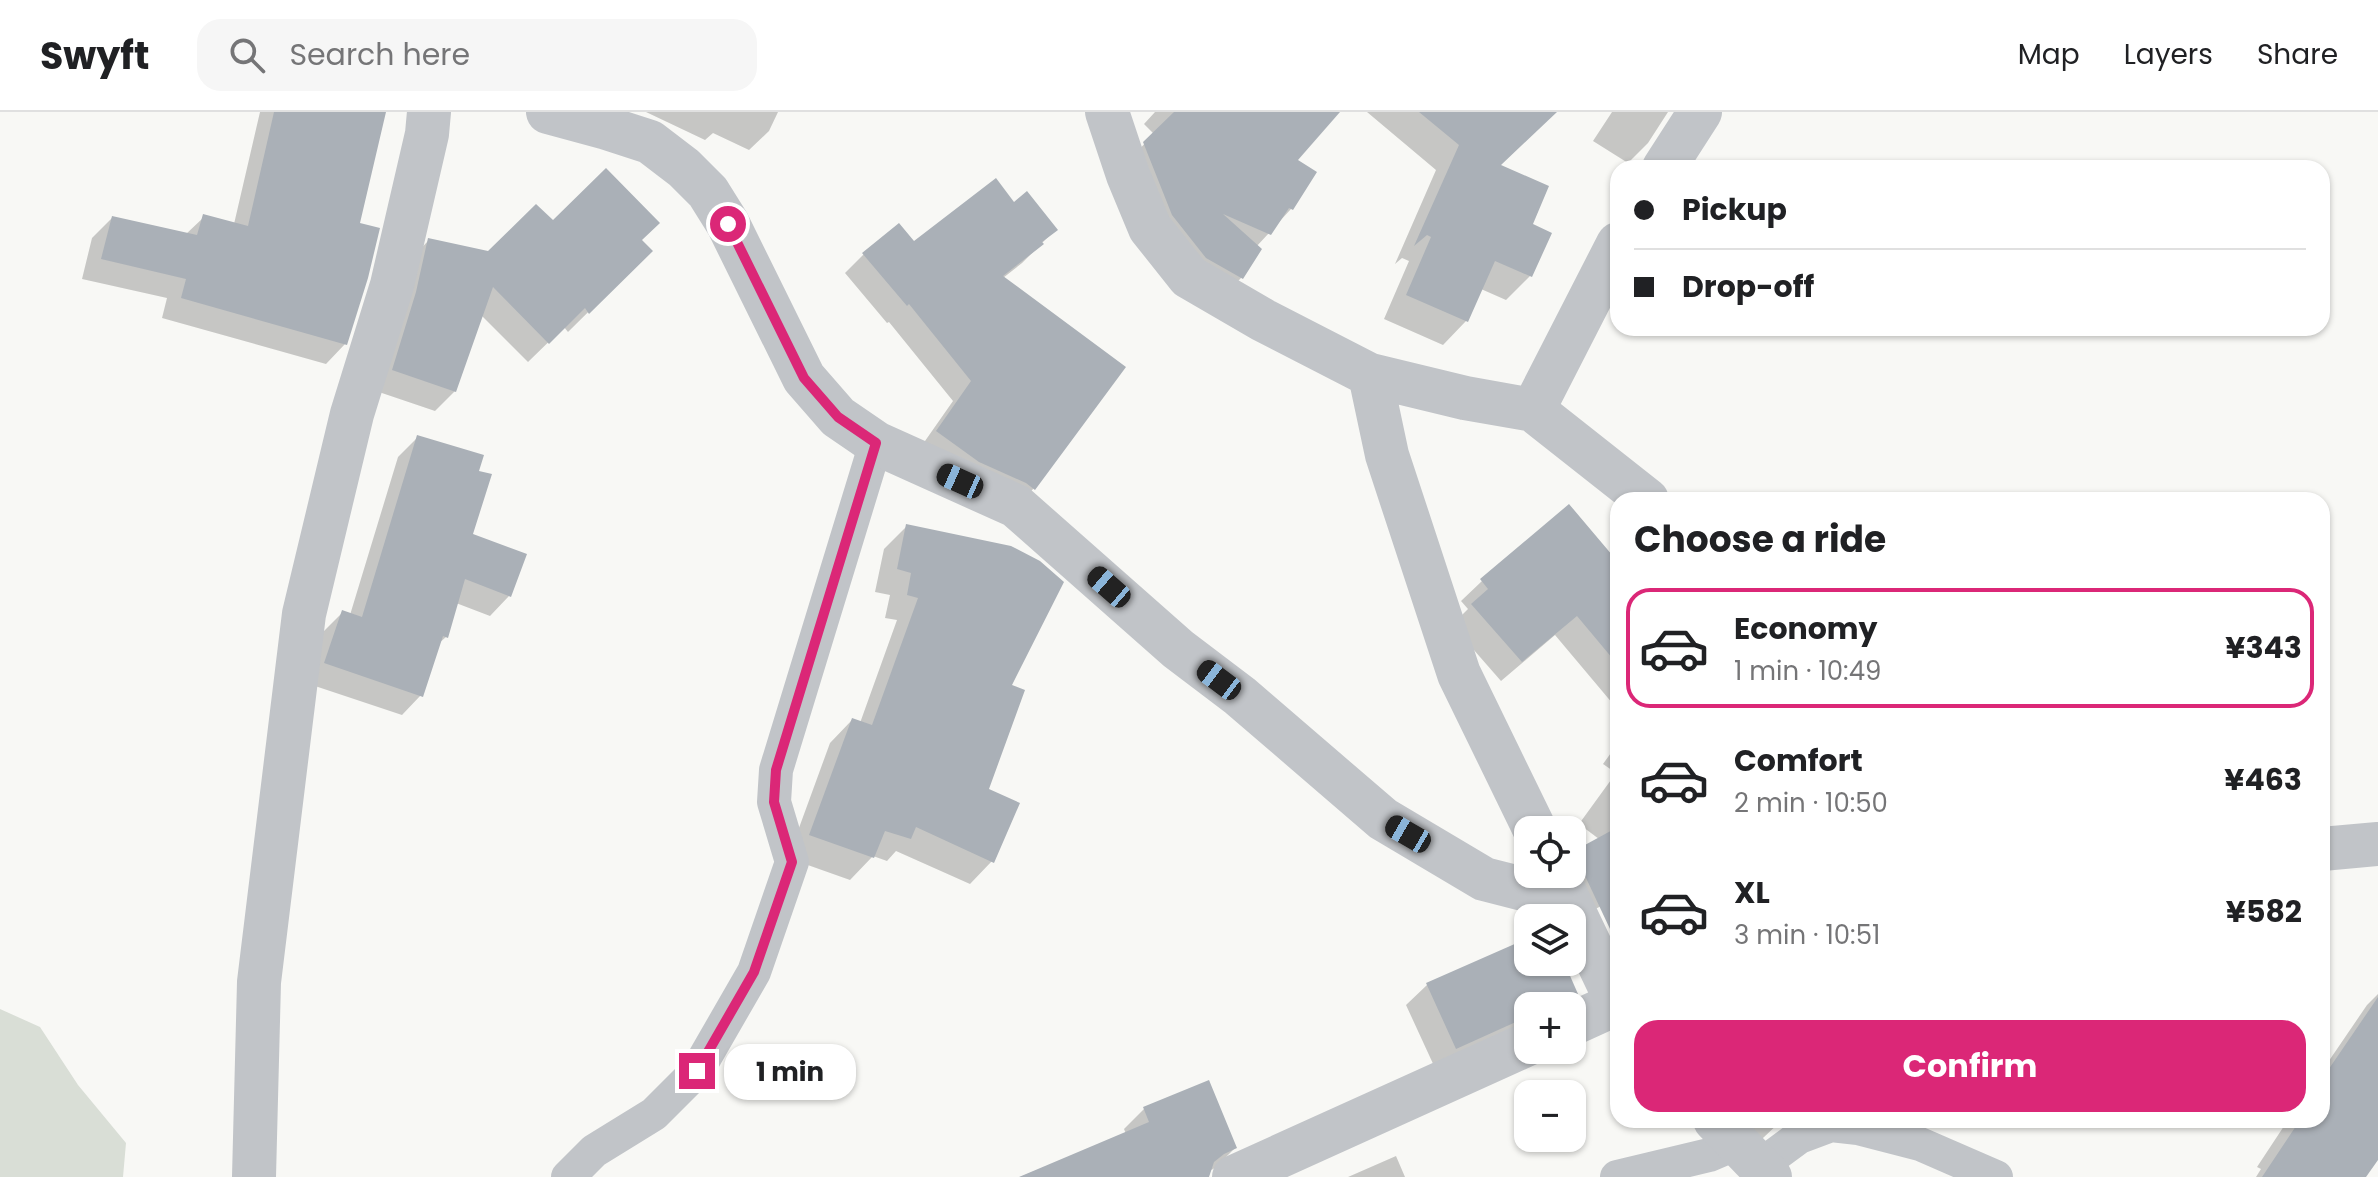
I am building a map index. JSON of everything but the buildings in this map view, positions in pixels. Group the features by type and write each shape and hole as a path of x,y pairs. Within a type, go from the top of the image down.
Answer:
{"street":[{"path":"254,1177 259,982 304,614 352,414 392,285 427,134 429,112"},
{"path":"548,112 650,142 684,168 708,192 728,224 804,378 838,417 876,443 1016,506 1178,649 1251,705 1383,819 1484,879 1514,887"},
{"path":"1107,112 1150,228 1189,277 1263,320 1370,375 1465,398 1533,410 1637,492"},
{"path":"1669,160 1700,112"},
{"path":"1533,410 1610,260"},
{"path":"1370,375 1387,455 1459,674 1528,816"},
{"path":"2330,848 2378,844"},
{"path":"1563,888 1610,987"},
{"path":"1586,1018 1610,1007"},
{"path":"1234,1177 1514,1050"}],"lane":[{"path":"568,1177 594,1151 654,1114 697,1071 754,972 792,862 774,802 776,770 876,443"},
{"path":"1617,1177 1709,1155 1746,1151 1820,1128"},
{"path":"1858,1128 1920,1144 1996,1177"}],"shaded area":[{"path":"0,1009 40,1027 78,1085 126,1143 123,1177 0,1177"}],"route":[{"path":"697,1071 754,972 792,862 774,802 776,770 876,443 838,417 804,378 728,224"}]}
